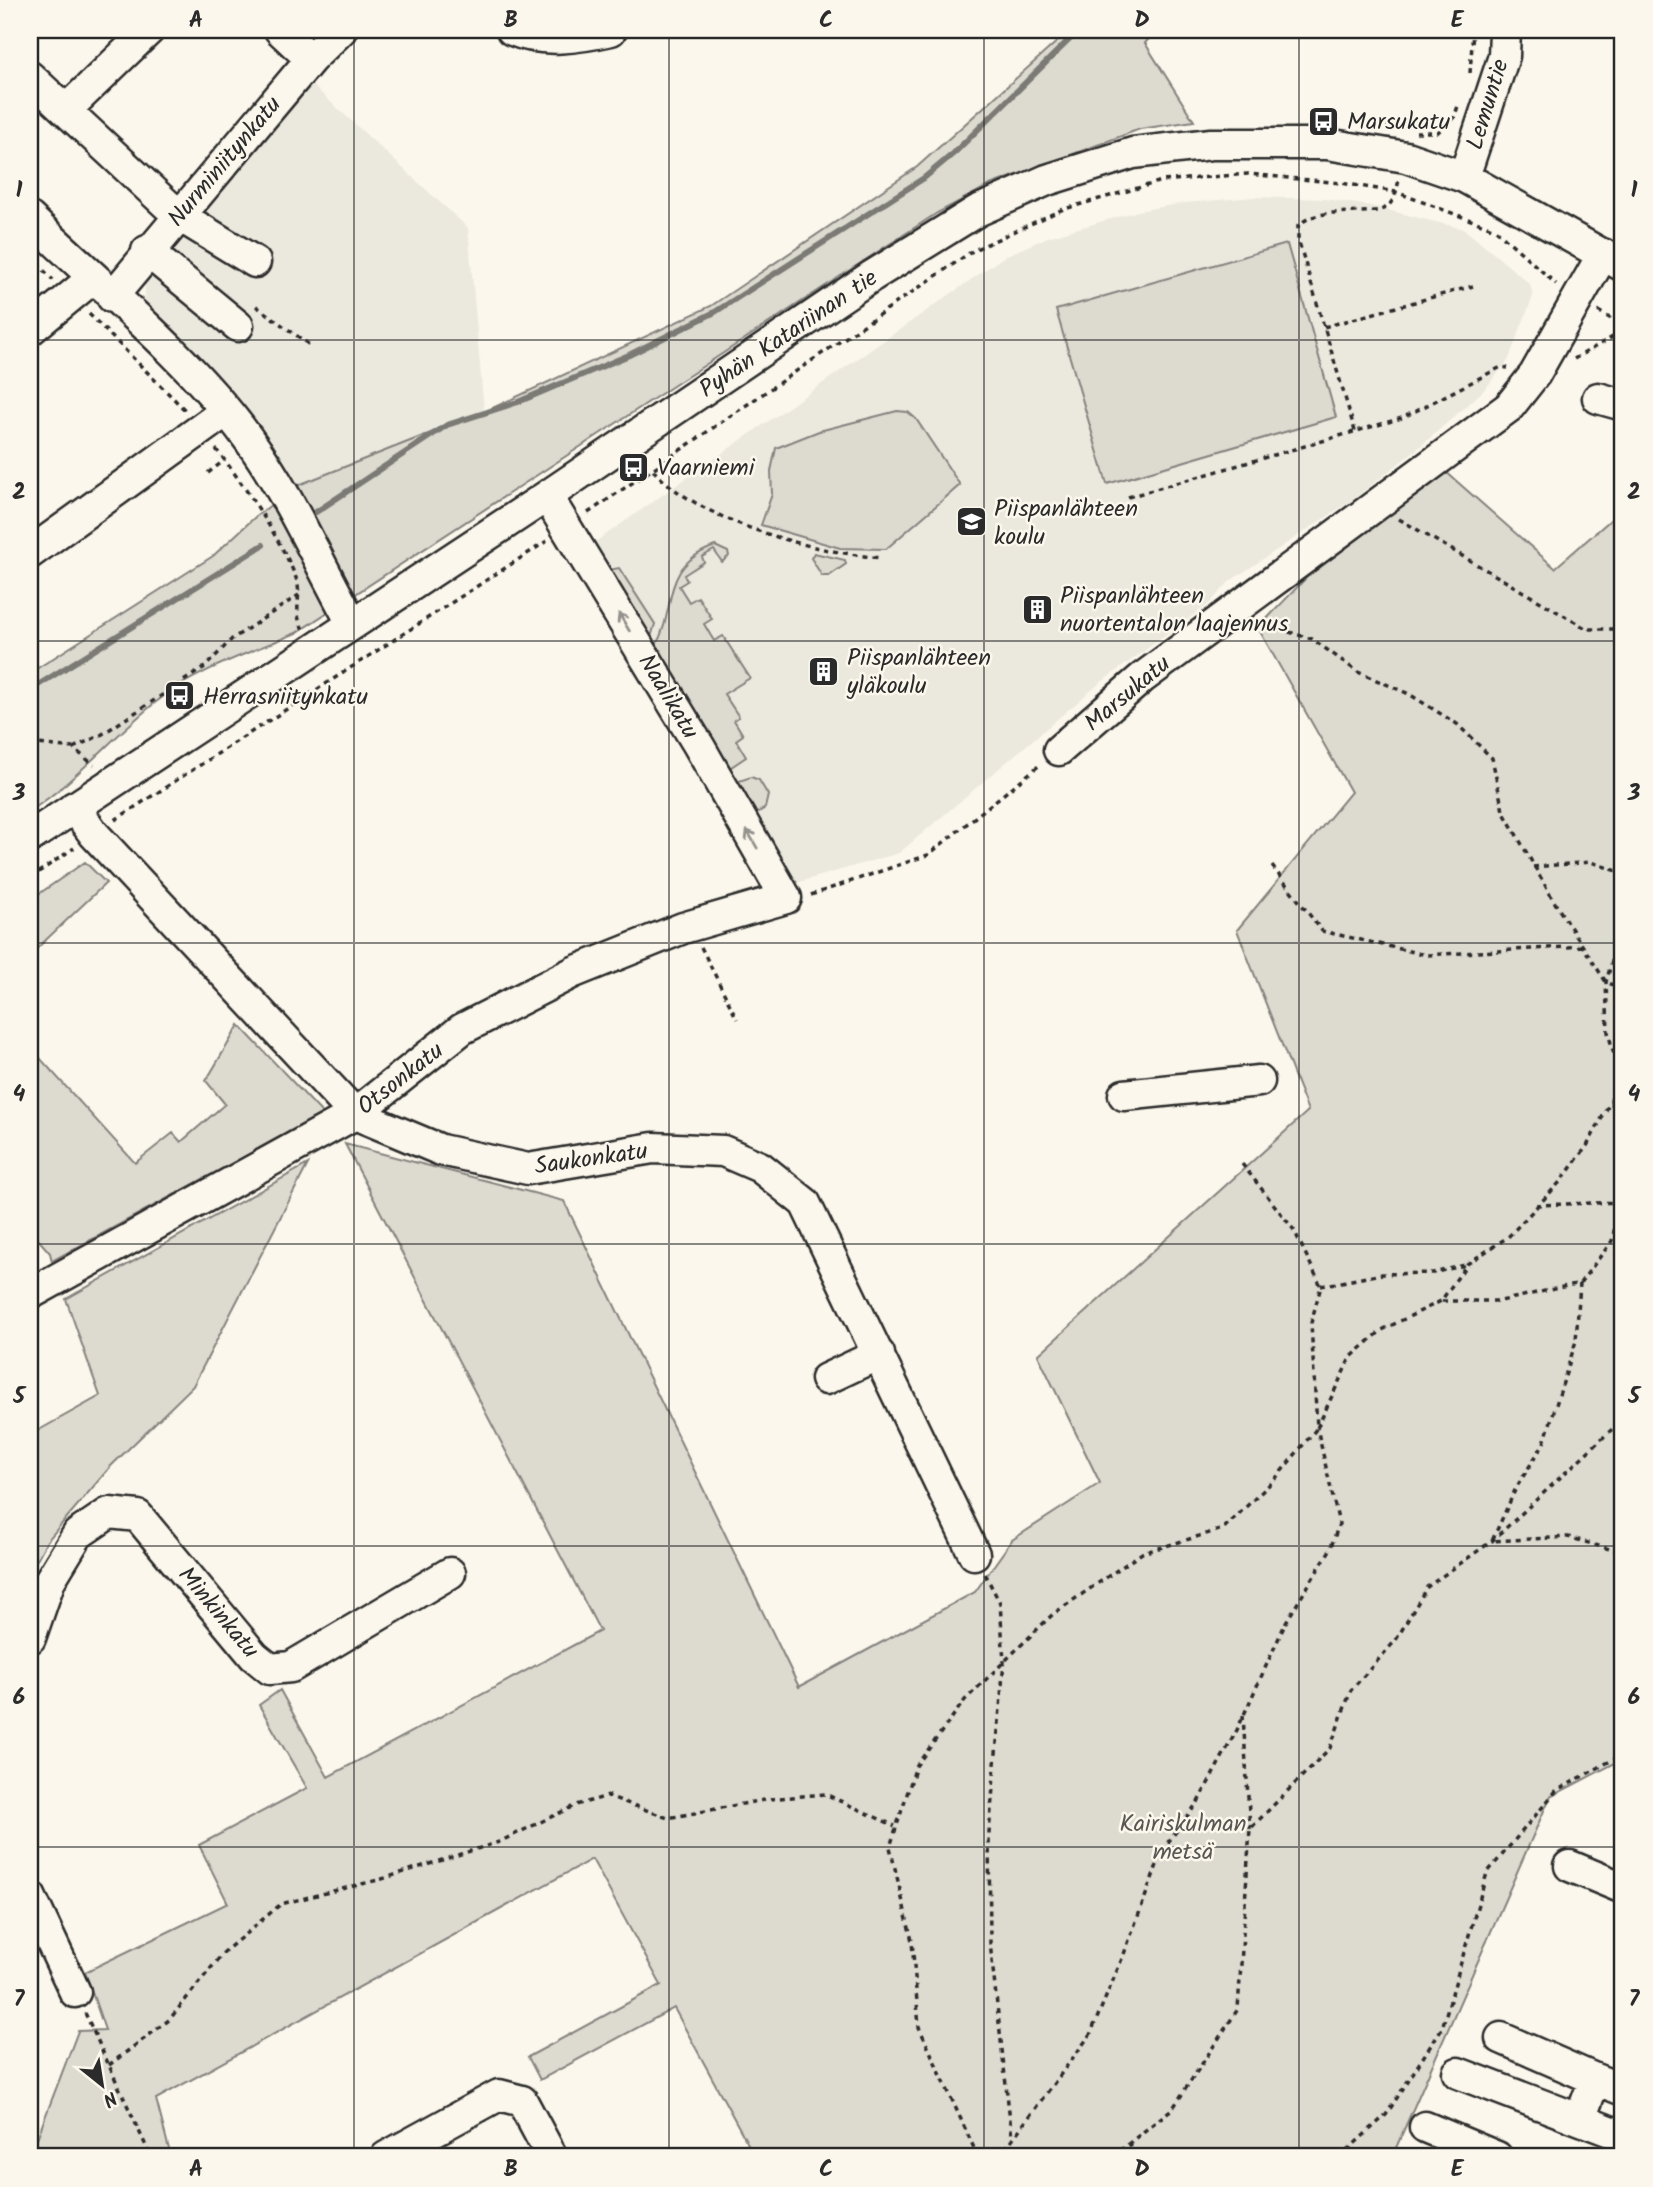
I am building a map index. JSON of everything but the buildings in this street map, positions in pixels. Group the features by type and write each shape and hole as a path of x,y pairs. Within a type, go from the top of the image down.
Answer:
{"street":[{"path":"66,110 149,30"},
{"path":"281,30 311,59"},
{"name":"Nurminiitynkatu","path":"30,330 103,287 147,251 311,59 341,30"},
{"path":"512,30 524,35 546,38 611,30"},
{"name":"Lemuntie","path":"1464,177 1502,65 1505,30"},
{"path":"30,77 178,215 255,262"},
{"name":"Pyhän Katariinan tie","path":"30,837 547,496 884,269 977,211 1047,180 1133,153 1211,144 1410,145 1613,260"},
{"path":"30,218 226,411 248,439 279,489 352,623"},
{"path":"147,251 237,326"},
{"name":"Marsukatu","path":"1059,750 1142,678 1509,407 1535,374 1576,299 1613,260"},
{"path":"30,553 226,411"},
{"name":"Naalikatu","path":"547,496 699,746 786,898"},
{"name":"Saukonkatu","path":"74,807 94,834 355,1114 441,1150 528,1170 653,1148 723,1151 760,1167 805,1203 974,1554"},
{"name":"Otsonkatu","path":"30,1294 355,1114 461,1029 574,972 693,925 786,898"},
{"path":"1124,1096 1259,1081"},
{"path":"826,1380 879,1354"},
{"name":"Minkinkatu","path":"30,1638 50,1580 78,1534 108,1513 138,1516 254,1656 270,1669 291,1667 450,1573"},
{"path":"1570,1866 1623,1888"},
{"path":"30,1896 75,1992"},
{"path":"1501,2038 1623,2090"},
{"path":"1458,2073 1623,2136"},
{"path":"1580,2119 1595,2079"},
{"path":"386,2157 499,2095 522,2101 552,2157"},
{"path":"1425,2127 1497,2157"}],"path":[{"path":"1468,81 1475,42 1473,30"},
{"path":"1355,431 1298,239 1298,226 1314,217 1341,211 1380,210 1389,205 1396,192 1410,145 1438,132 1454,118 1458,105"},
{"path":"1364,121 1410,145"},
{"path":"30,878 567,527 974,250 1061,210 1162,181 1248,174 1341,183 1396,192 1495,229 1576,299 1623,328 1547,375 1501,367 1402,418 1128,497"},
{"path":"1324,327 1473,286"},
{"path":"208,472 225,460"},
{"path":"652,470 678,494 744,525 815,548 882,558"},
{"path":"1376,505 1441,546 1587,629 1623,629"},
{"path":"73,748 101,736 205,667 232,639 299,595"},
{"path":"1228,613 1312,639 1358,672 1409,694 1457,724 1492,758 1503,811 1533,867 1606,982 1623,989"},
{"path":"786,898 808,896 928,855 1059,750"},
{"path":"1533,867 1591,862 1623,873"},
{"path":"1272,866 1322,931 1426,955 1584,946"},
{"path":"1321,1286 1382,1274 1433,1273 1467,1264 1508,1237 1561,1181 1587,1146 1611,1101 1617,1066 1608,1032 1606,982 1623,923"},
{"path":"693,925 710,968 737,1019"},
{"path":"1611,1101 1623,1137"},
{"path":"1492,1541 1516,1488 1544,1443 1576,1341 1580,1283 1612,1241 1621,1202 1617,1183 1623,1157"},
{"path":"999,2157 1090,2035 1163,1849 1199,1802 1286,1622 1330,1550 1339,1524 1317,1428 1311,1323 1321,1286 1294,1230 1242,1164"},
{"path":"1536,1205 1621,1202"},
{"path":"1441,1301 1467,1264"},
{"path":"978,2157 919,2027 912,1941 890,1847 916,1766 965,1700 1053,1614 1142,1553 1223,1529 1276,1478 1317,1428 1350,1358 1382,1330 1441,1301 1501,1301 1580,1283"},
{"path":"1250,1829 1330,1748 1350,1690 1396,1640 1427,1587 1492,1541 1623,1419"},
{"path":"1492,1541 1567,1537 1623,1553"},
{"path":"974,1554 1000,1603 1004,1662 989,1833 990,1943 1012,2140"},
{"path":"1112,2157 1173,2108 1238,2009 1250,1829 1243,1714"},
{"path":"1340,2157 1386,2115 1442,2028 1488,1873 1556,1791 1623,1754"},
{"path":"109,2065 169,2020 224,1952 281,1904 382,1879 499,1842 576,1805 608,1796 668,1818 769,1799 825,1794 895,1826"},
{"path":"75,1992 151,2157"},
{"path":"1130,2157 1131,2142"}],"shaded area":[{"path":"310,83 468,228 484,412 296,486 255,423 219,380 145,309 145,284"},
{"name":"Piispanlähteen koulu","path":"1255,197 1325,199 1371,206 1464,229 1530,284 1533,296 1508,361 1484,390 1422,445 1355,498 1230,581 1210,603 1100,683 899,853 796,883 588,552 588,547 1005,256 1048,237 1138,211 1184,203"}],"green space":[{"path":"1070,30 1157,30 1145,43 1194,121 1140,129 990,185 937,213 296,633 223,663 172,691 140,715 63,786 30,811 30,673 213,556 254,518 296,486 484,412 711,306 917,167"},
{"path":"1287,244 1336,417 1107,484 1056,310"},
{"path":"897,411 908,412 916,419 960,485 886,549 840,548 761,525 772,494 771,471 776,448 819,431"},
{"name":"Kairiskulman metsä","path":"1445,471 1555,568 1623,509 1623,1759 1550,1797 1392,2157 755,2157 674,2008 540,2080 528,2057 661,1985 592,1859 156,2099 171,2157 30,2157 78,2031 105,2030 85,1972 228,1903 199,1845 307,1788 259,1705 280,1690 328,1777 600,1631 345,1144 564,1201 799,1687 975,1592 1012,1540 1100,1483 1038,1355 1308,1111 1237,930 1351,792 1258,628 1376,505"},
{"path":"715,546 728,552 729,556 722,562 714,550 702,557 704,562 684,575 687,581 679,586 689,602 698,597 712,619 704,624 714,641 723,636 750,678 724,694 739,717 734,720 743,735 736,740 746,757 728,769 655,647 662,632 677,576 697,554"},
{"path":"814,553 845,560 846,564 829,576 822,576 811,558"},
{"path":"619,568 655,624 652,634 647,638 609,570"},
{"path":"751,777 759,780 768,795 765,808 752,816 735,786 739,781"},
{"path":"85,862 106,883 30,955 30,900"},
{"path":"239,1025 323,1114 52,1261 50,1253 30,1230 30,1047 135,1163 173,1133 181,1142 225,1104 206,1081"},
{"path":"308,1164 193,1386 111,1466 47,1541 30,1572 30,1435 100,1396 66,1299"}],"waterway":[{"path":"316,512 447,425 518,402 629,355 715,312 924,178 954,153 1079,30"},
{"path":"30,690 263,545"}],"place":[{"name":"Marsukatu","path":"1324,121"},
{"name":"Vaarniemi","path":"634,467"},
{"name":"Piispanlähteen koulu","path":"971,522"},
{"name":"Piispanlähteen nuortentalon laajennus","path":"1037,609"},
{"name":"Piispanlähteen yläkoulu","path":"824,671"},
{"name":"Herrasniitynkatu","path":"180,696"}]}
